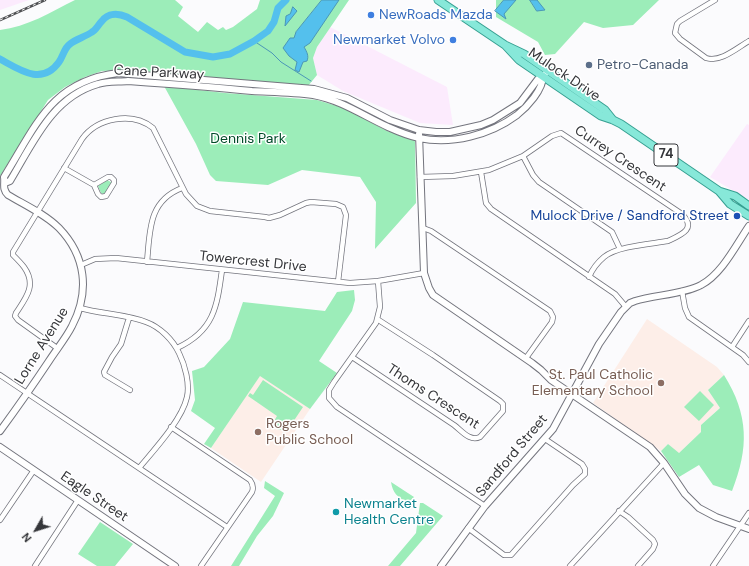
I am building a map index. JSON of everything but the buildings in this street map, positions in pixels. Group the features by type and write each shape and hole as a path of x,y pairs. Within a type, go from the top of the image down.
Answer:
{"main road":[{"name":"Mulock Drive","path":"438,0 505,46 524,54 545,73 605,110 613,120 719,191 730,204 749,216"},
{"name":"Cane Parkway","path":"118,73 314,89 347,98 390,120 419,130 450,132 481,125 508,112 520,103 538,79 545,73 543,83 525,109 506,122 483,133 466,138 444,140 419,138 388,127 345,104 313,95 128,81 100,84 86,88 74,95 62,103 52,113 10,181 5,183 4,177 44,112 57,98 71,88 86,80 102,75 118,73"},
{"path":"419,130 424,273 433,295 526,358 542,370 551,380 650,447 664,463 681,489 695,504 709,514 749,529"},
{"name":"Lorne Avenue","path":"0,431 72,327 80,308 84,292 81,265 70,242 63,232 46,217 8,195 4,188 5,183"},
{"name":"Mulock Drive","path":"719,191 735,196 749,206"},
{"name":"Sandford Street","path":"441,566 485,506 545,439 556,424 599,344 616,318 630,303 641,299 700,286 715,275 749,226"},
{"name":"Eagle Street","path":"0,447 172,565"}],"street":[{"path":"715,0 680,20 676,24 676,33 680,40 710,60 724,56 749,41"},
{"path":"57,348 18,320 15,316 28,294 30,286 24,266 13,255 13,252 82,139 94,127 111,120 135,119 146,123 156,132 182,188 197,206 204,209 269,218 280,215 306,203 340,205 345,209 346,214 338,282"},
{"path":"463,129 466,138"},
{"name":"Currey Crescent","path":"420,177 445,177 481,172 501,166 523,156 552,136 561,133 682,214 687,220 689,226 688,228 675,238 668,241 620,249 604,256 589,277"},
{"path":"523,156 533,175 539,182 612,232 620,249"},
{"path":"64,168 94,185 99,196 104,197 114,180 111,177 108,177 94,185"},
{"path":"481,172 486,204 491,209 615,294 626,307"},
{"path":"146,262 150,224 156,210 169,195 182,188"},
{"path":"423,228 431,231 550,311 553,316 552,322 526,358"},
{"name":"Towercrest Drive","path":"81,265 95,259 106,258 338,282 361,283 378,282 424,273"},
{"path":"177,348 189,342 203,330 212,317 219,294 222,270"},
{"path":"378,282 380,307 376,323 329,390 329,398 332,403 485,506"},
{"path":"682,291 684,308 690,317 743,355 749,362"},
{"path":"80,308 145,322 159,329 177,348 184,363 187,376 188,395 186,403 178,418 139,468"},
{"path":"129,318 121,344 104,372 105,375 130,390"},
{"name":"Thoms Crescent","path":"352,357 465,435 473,438 478,439 503,411 503,404 500,400 377,319"},
{"path":"732,347 749,321"},
{"path":"0,375 28,392 228,527"},
{"path":"171,427 250,480 253,484 253,489 201,566"},
{"path":"468,528 504,555 511,555 573,485 585,474 585,469 582,464 545,439"},
{"path":"570,566 664,463"},
{"path":"0,520 34,470"},
{"path":"35,566 78,500"},
{"path":"619,511 628,517 653,540 655,544 653,549 638,566"},
{"path":"713,566 749,513"}],"shaded area":[{"path":"0,0 29,0 0,10"},
{"path":"330,27 447,87 453,125 420,123 343,91 317,75 313,58 317,47"},
{"path":"747,124 749,125 749,200 710,177"},
{"name":"St. Paul Catholic Elementary School","path":"647,319 717,367 724,375 708,390 720,408 701,425 701,432 678,454 668,444 661,451 593,403"},
{"name":"Rogers Public School","path":"260,375 310,409 261,482 211,448"}],"green space":[{"path":"75,0 175,0 183,7 178,16 198,32 207,22 218,30 223,27 226,30 233,27 257,9 260,0 349,0 317,47 313,58 317,75 308,86 129,70 102,71 85,77 65,87 48,100 0,176 0,30 20,26"},
{"path":"496,0 659,0 633,25 603,28 584,22 555,54 545,55 538,42 496,17"},
{"name":"Dennis Park","path":"164,86 225,93 317,100 344,108 387,131 414,138 416,203 375,249 376,202 360,177 302,170 268,185 216,181 210,175 196,144"},
{"path":"107,180 111,182 107,191 103,194 98,186"},
{"path":"354,290 355,300 352,311 319,361 337,373 310,409 260,376 211,448 204,444 215,428 191,411 195,400 192,371 204,367 230,339 243,302 325,311 337,292"},
{"path":"724,375 738,404 744,432 744,446 738,475 732,491 713,485 699,465 679,477 661,451 668,444 679,453 701,432 701,425 720,408 708,390"},
{"path":"263,380 303,407 287,431 277,429 273,423 277,416 248,396 250,393 253,395"},
{"path":"700,391 714,405 699,421 684,407"},
{"path":"265,481 284,493 273,516 257,536 239,566 231,566 275,496 264,488"},
{"path":"391,482 414,497 408,503 404,501 394,492"},
{"path":"420,503 423,503 443,516 400,566 388,566 416,533"},
{"path":"100,522 133,544 115,566 97,566 78,554"}],"water":[{"path":"322,0 339,0 310,43 304,47 308,59 307,61 303,62 299,72 295,70 297,62 289,56 283,48 290,38 294,38 296,32"},
{"path":"504,0 516,0 504,14 506,19 495,11"},
{"path":"530,0 537,0 545,10 537,11"},
{"path":"293,7 297,11 285,26 286,16 290,14"}],"waterway":[{"path":"0,59 31,74 45,73 59,62 66,48 70,44 93,31 107,16 117,14 127,17 185,52 213,57 230,54 254,41 268,31 274,22 278,8 286,0"},
{"path":"254,41 272,53 281,62 311,81"}],"railway":[{"path":"0,20 45,0"}],"place":[{"name":"NewRoads Mazda","path":"371,15"},
{"name":"Newmarket Volvo","path":"453,40"},
{"name":"Petro-Canada","path":"589,65"},
{"name":"Mulock Drive / Sandford Street","path":"737,216"},
{"name":"St. Paul Catholic Elementary School","path":"661,383"},
{"name":"Rogers Public School","path":"258,432"},
{"name":"Newmarket Health Centre","path":"336,512"}]}
